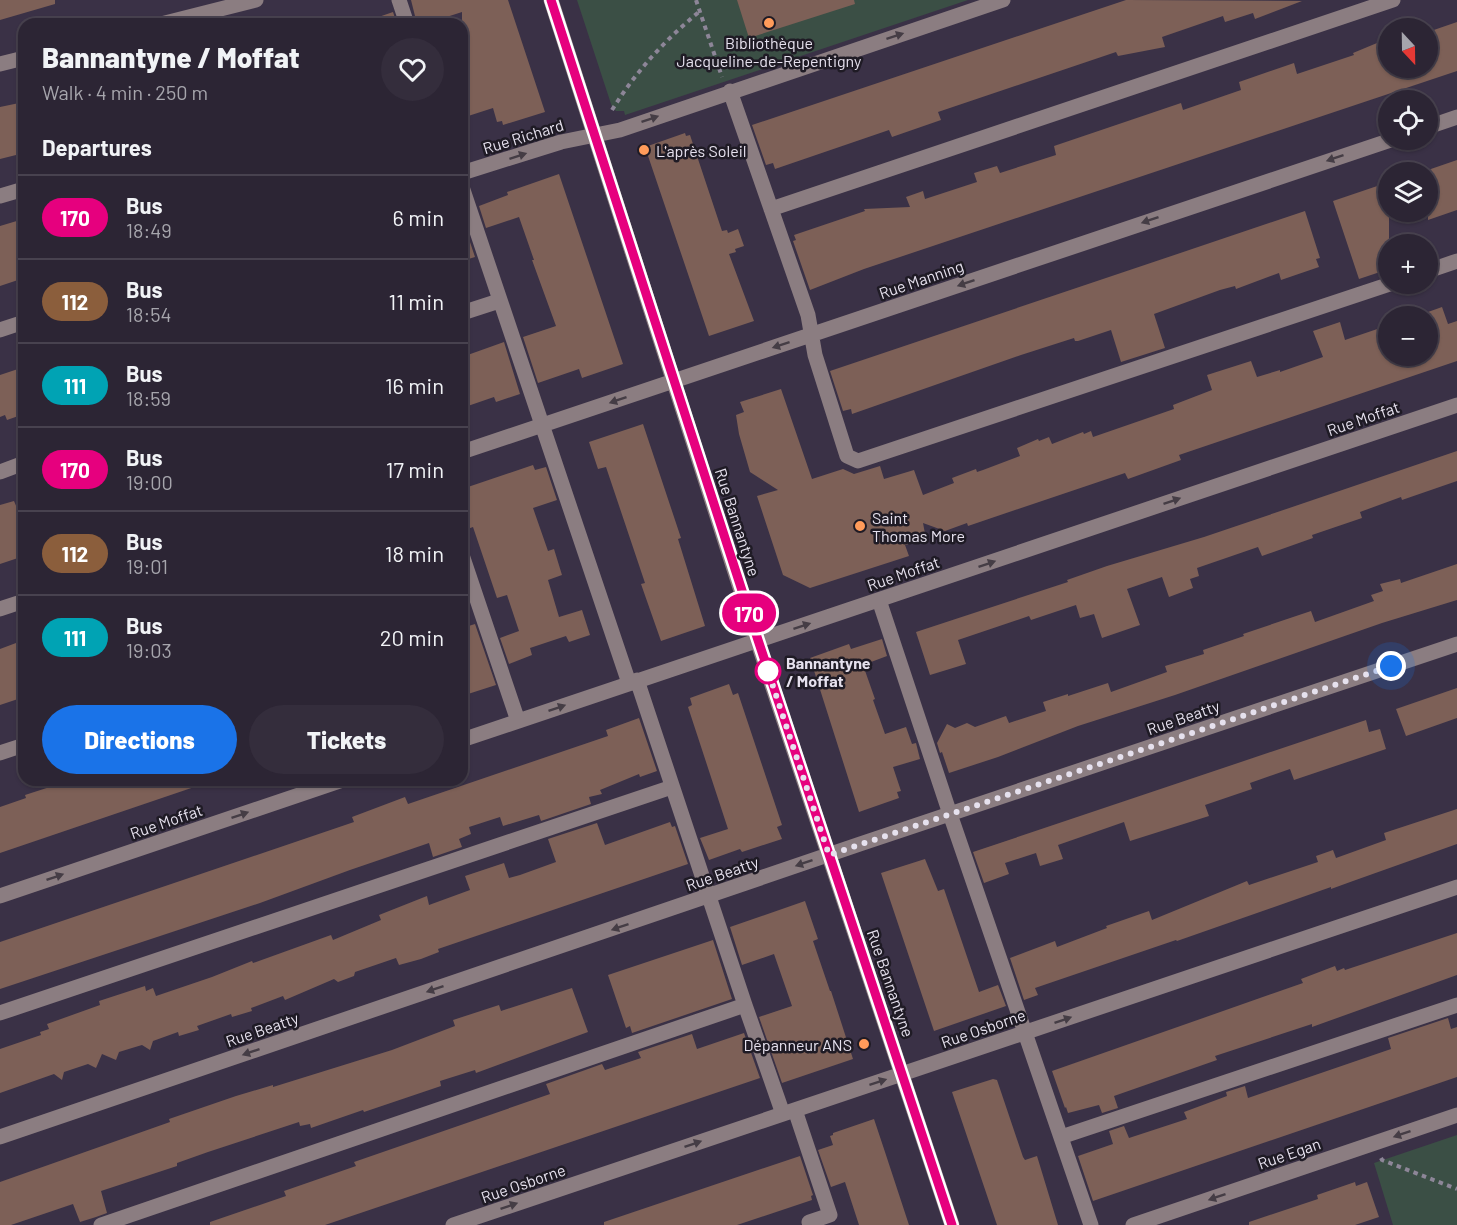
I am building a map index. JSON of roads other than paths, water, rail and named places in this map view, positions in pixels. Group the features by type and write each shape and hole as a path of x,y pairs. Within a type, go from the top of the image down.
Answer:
{"street":[{"path":"184,18 256,0"},
{"path":"399,0 405,18"},
{"name":"Rue Bannantyne","path":"551,0 673,381 952,1225"},
{"name":"Rue Richard","path":"468,172 561,142 620,130 726,85 1003,0"},
{"path":"771,208 1393,0"},
{"path":"0,64 18,60"},
{"path":"726,85 808,315 815,355 847,456 858,461 1378,288"},
{"path":"1438,124 1457,117"},
{"name":"Rue Manning","path":"468,450 1378,144"},
{"path":"0,196 18,191"},
{"path":"468,205 542,426 672,787 745,1005 830,1215 807,1224"},
{"path":"1438,268 1457,261"},
{"path":"468,311 499,301"},
{"path":"0,330 18,324"},
{"name":"Rue Moffat","path":"468,738 1457,405"},
{"path":"0,472 18,466"},
{"path":"468,594 518,721"},
{"path":"879,600 1091,1225"},
{"path":"0,609 18,603"},
{"name":"Rue Beatty","path":"0,1137 1457,644"},
{"path":"0,753 18,747"},
{"name":"Rue Moffat","path":"0,896 325,786"},
{"path":"0,1014 672,787"},
{"name":"Rue Osborne","path":"453,1225 1457,887"},
{"path":"101,1225 745,1005"},
{"path":"1061,1137 1457,1005"},
{"name":"Rue Egan","path":"1133,1225 1457,1115"}],"place":[{"name":"Bibliothèque Jacqueline-de-Repentigny","path":"769,23"},
{"name":"L'après Soleil","path":"644,150"},
{"name":"Saint Thomas More","path":"860,526"},
{"name":"Bannantyne / Moffat","path":"768,671"},
{"name":"Dépanneur ANS","path":"864,1044"}]}
